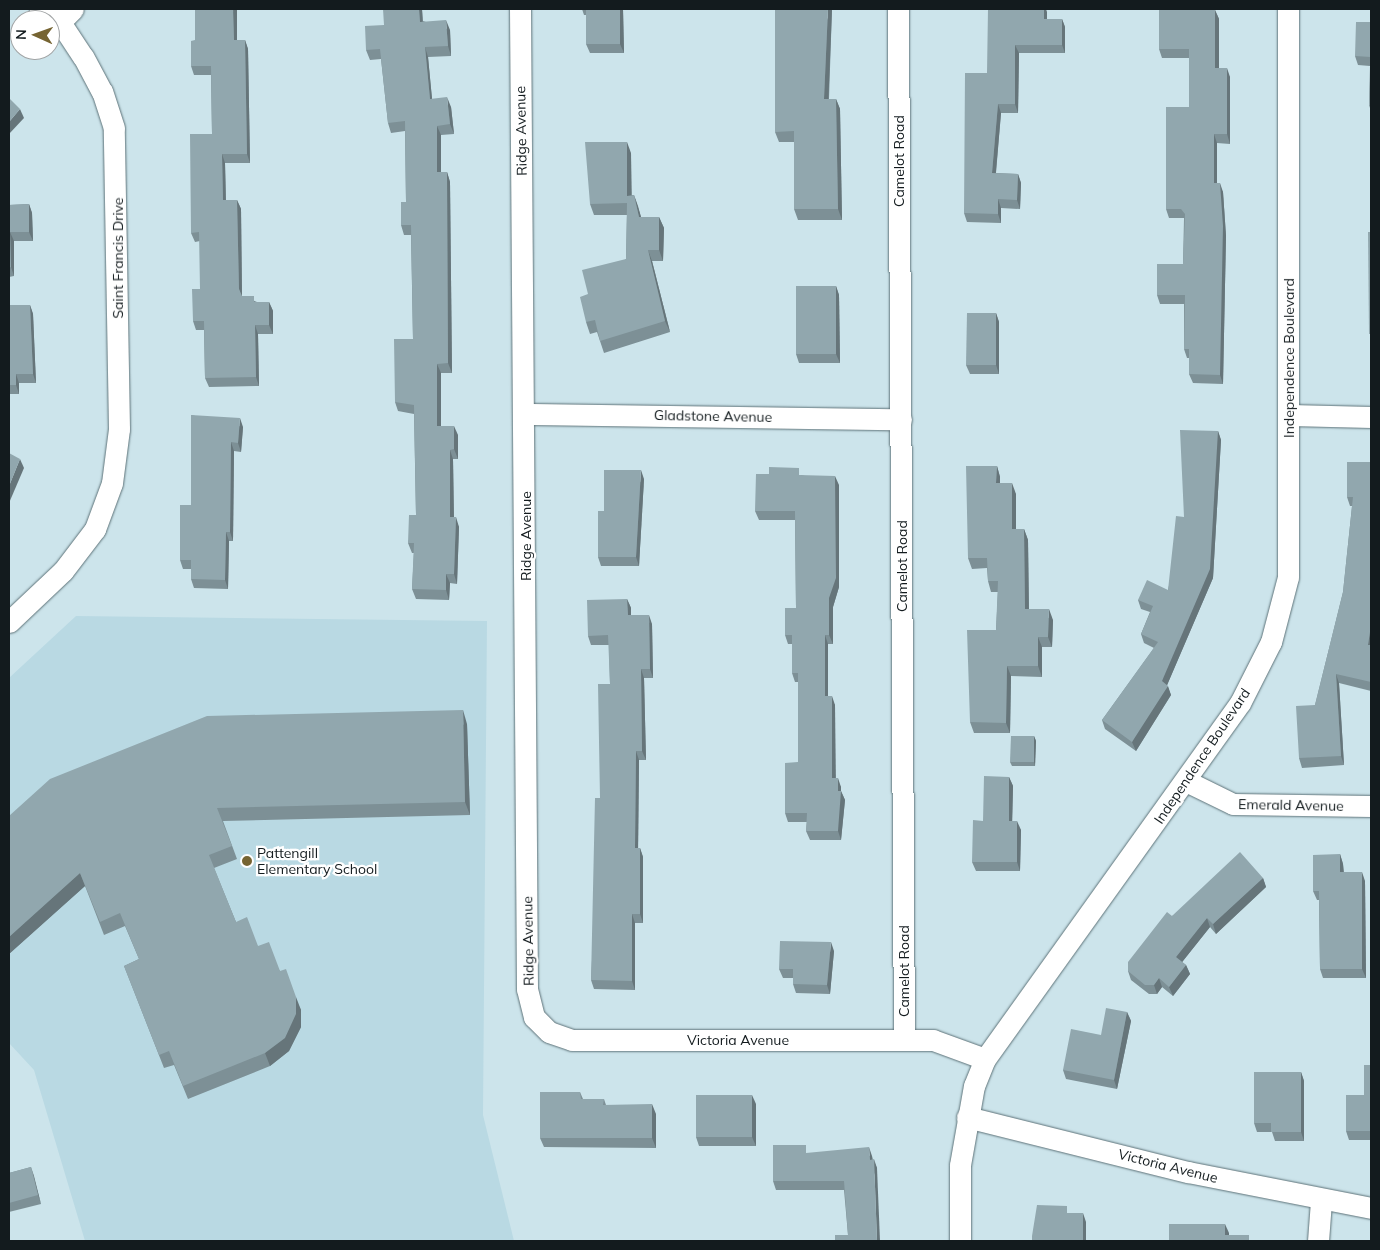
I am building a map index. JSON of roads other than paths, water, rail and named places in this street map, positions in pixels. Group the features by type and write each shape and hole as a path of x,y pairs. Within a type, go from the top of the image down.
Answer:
{"street":[{"name":"Saint Francis Drive","path":"9,622 63,571 95,529 112,483 119,429 117,172 114,128 102,92 67,15 40,9"},
{"name":"Ridge Avenue","path":"520,9 525,414 527,989 534,1018 549,1032 572,1040"},
{"name":"Camelot Road","path":"898,9 904,1040"},
{"name":"Independence Boulevard","path":"960,1241 960,1165 967,1117 985,1059 1240,704 1271,642 1288,577 1290,415 1288,9"},
{"name":"Gladstone Avenue","path":"525,414 901,419"},
{"path":"1290,415 1371,417"},
{"name":"Emerald Avenue","path":"1186,781 1232,804 1371,806"},
{"name":"Victoria Avenue","path":"572,1040 904,1040"},
{"path":"904,1040 933,1040 985,1059"},
{"name":"Victoria Avenue","path":"967,1117 1321,1201 1371,1208"},
{"path":"1318,1241 1321,1201"}],"place":[{"name":"Pattengill Elementary School","path":"247,861"}]}
